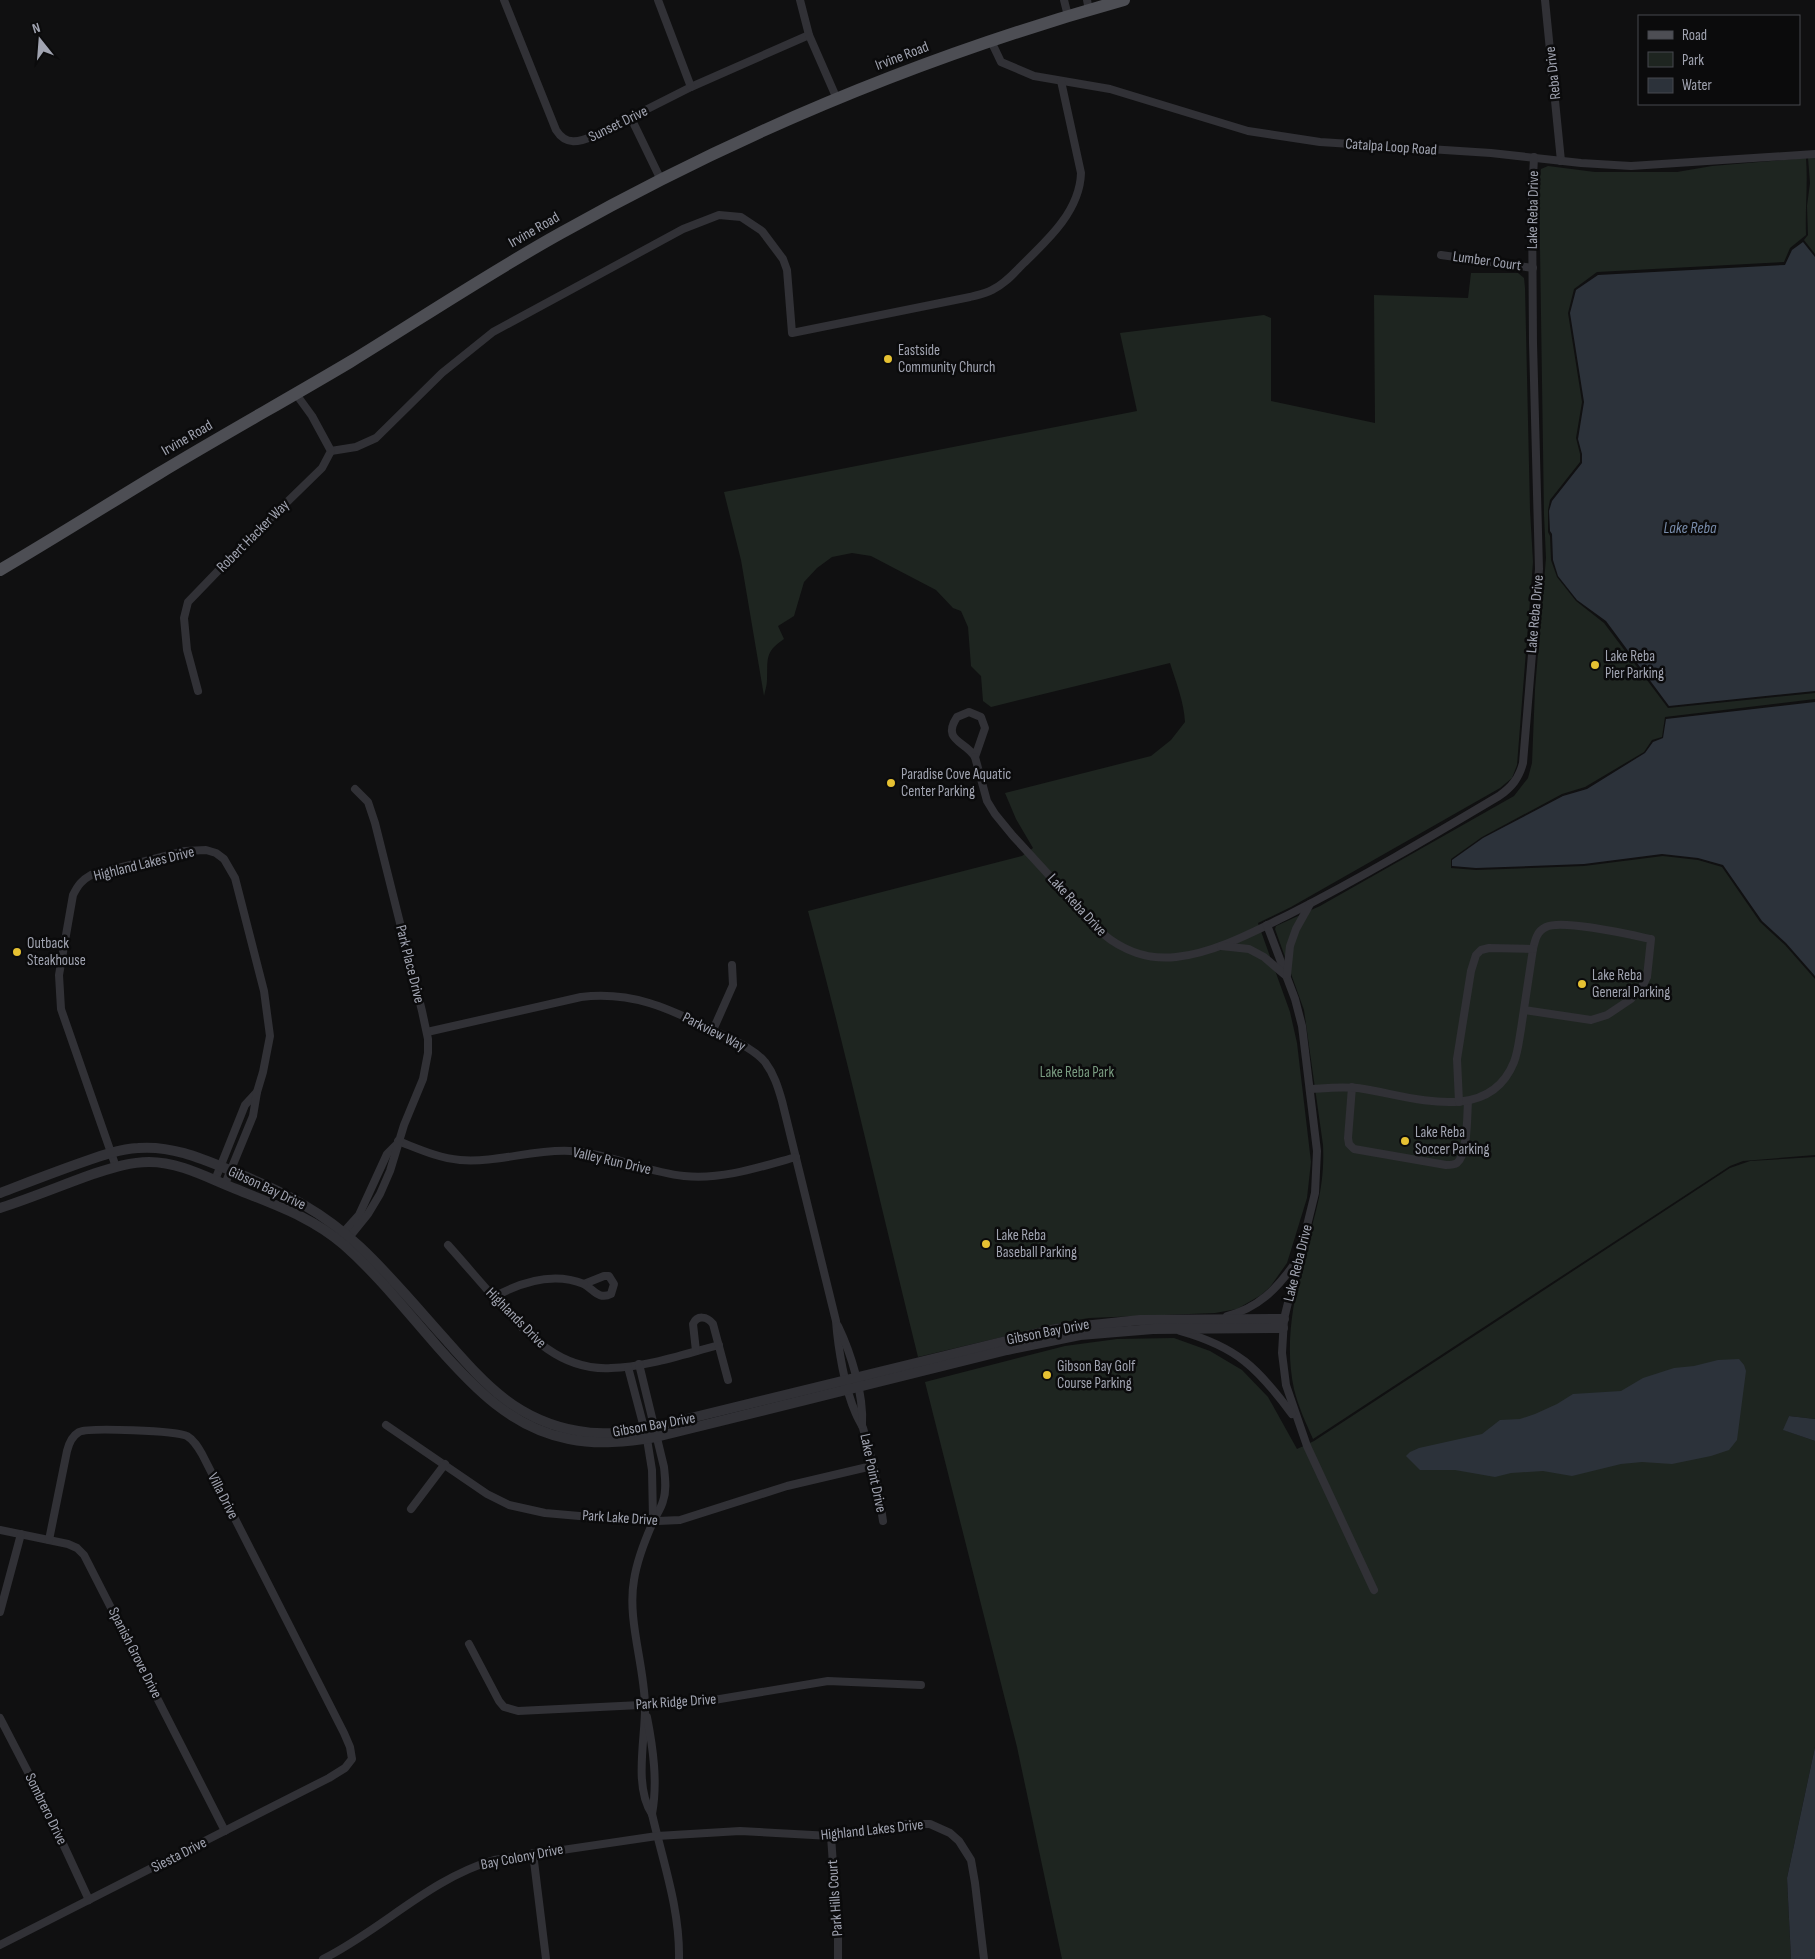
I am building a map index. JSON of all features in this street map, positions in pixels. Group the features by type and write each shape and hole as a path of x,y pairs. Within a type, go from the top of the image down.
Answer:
{"main road":[{"name":"Irvine Road","path":"0,570 160,473 296,394 562,232 661,180 773,126 837,99 990,41 1068,16 1088,5 1124,0"}],"street":[{"name":"Sunset Drive","path":"504,0 556,130 564,139 572,142 581,142 691,87 809,35"},
{"path":"658,0 691,87"},
{"path":"800,0 809,35 837,99"},
{"path":"1064,0 1068,16"},
{"name":"Reba Drive","path":"1545,0 1561,161"},
{"name":"Catalpa Loop Road","path":"990,41 1001,62 1013,69 1034,76 1110,89 1248,130 1320,142 1534,157 1581,163 1647,166 1815,154"},
{"path":"296,394 312,416 331,451 356,447 376,438 442,373 493,332 684,229 704,219 719,215 741,217 762,231 783,259 787,270 792,333 970,298 990,292 1004,283 1044,244 1063,221 1074,203 1081,186 1081,173 1061,81"},
{"path":"630,118 661,180"},
{"name":"Lake Reba Drive","path":"975,757 987,801 1001,821 1069,898 1110,939 1132,951 1156,957 1188,955 1218,946 1267,925 1310,904 1499,796 1515,783 1520,773 1524,750 1538,569 1533,268 1534,157"},
{"name":"Lumber Court","path":"1441,255 1533,268"},
{"name":"Robert Hacker Way","path":"198,691 187,650 184,618 188,602 322,468 331,451"},
{"path":"963,714 976,714 984,722 984,734 975,757 972,752 952,735 953,722 963,714"},
{"name":"Park Place Drive","path":"344,1239 374,1204 390,1171 398,1141 426,1066 428,1053 427,1032 372,812 368,802 355,789"},
{"name":"Highland Lakes Drive","path":"116,1167 61,1009 59,989 61,960 74,895 77,886 91,875 196,850 206,850 216,853 224,859 235,878 264,991 269,1024 268,1048 257,1092 245,1105 214,1180"},
{"path":"1287,977 1290,946 1296,929 1310,904"},
{"path":"1311,1089 1352,1087 1439,1102 1463,1102 1490,1092 1498,1086 1509,1072 1517,1052 1533,949 1539,932 1545,928 1561,924 1651,939 1647,977 1643,986 1631,999 1607,1015 1591,1020 1524,1010"},
{"name":"Lake Reba Drive","path":"1267,925 1287,977 1302,1026 1317,1151 1317,1177 1312,1208 1284,1324 1283,1369 1297,1421 1374,1590"},
{"path":"1218,946 1249,949 1264,957 1287,977"},
{"path":"1352,1087 1348,1138 1349,1144 1354,1149 1446,1165 1453,1165 1458,1162 1462,1156 1466,1130 1457,1059 1471,970 1476,955 1481,950 1489,948 1533,949"},
{"path":"713,1030 733,985 732,965"},
{"name":"Parkview Way","path":"427,1032 566,1000 608,995 648,1002 686,1017 746,1047 756,1054 768,1068 778,1086 836,1321 848,1349 852,1384"},
{"path":"225,1184 253,1116 257,1092"},
{"name":"Valley Run Drive","path":"398,1141 439,1156 462,1160 572,1151 669,1174 698,1177 726,1175 796,1157"},
{"name":"Gibson Bay Drive","path":"0,1192 112,1152 138,1148 169,1149 184,1152 294,1198 344,1239 470,1382 510,1415 538,1430 569,1440 602,1442 650,1433 962,1356 1046,1341 1079,1330 1140,1320 1219,1319 1284,1324"},
{"name":"Gibson Bay Drive","path":"0,1208 116,1167 136,1163 163,1163 184,1168 299,1215 344,1239"},
{"name":"Highlands Drive","path":"448,1245 530,1336 551,1353 563,1359 598,1368 628,1367 719,1345"},
{"path":"1219,1319 1247,1309 1267,1297 1283,1280 1299,1257"},
{"path":"494,1297 524,1283 544,1279 563,1279 584,1284"},
{"path":"696,1351 692,1329 694,1321 702,1317 710,1320 728,1380"},
{"name":"Gibson Bay Drive","path":"1079,1330 1117,1331 1284,1324"},
{"path":"1174,1329 1216,1343 1244,1360 1273,1389 1297,1421"},
{"path":"639,1364 650,1433 654,1482 653,1521"},
{"path":"628,1367 650,1433 664,1467 665,1485 663,1501 639,1556 632,1592 633,1616 640,1651 645,1705 653,1746 654,1801 652,1814"},
{"name":"Lake Point Drive","path":"852,1384 856,1414 862,1425 883,1521"},
{"name":"Park Lake Drive","path":"386,1425 487,1494 520,1508 545,1513 672,1521 689,1518 787,1486 872,1466"},
{"name":"Villa Drive","path":"49,1540 67,1451 71,1440 77,1433 101,1429 173,1433 188,1437 196,1444 344,1734 350,1747 352,1758"},
{"path":"411,1509 445,1464"},
{"name":"Spanish Grove Drive","path":"0,1530 68,1544 77,1548 89,1564 225,1831"},
{"path":"0,1612 21,1534"},
{"name":"Park Ridge Drive","path":"469,1644 499,1701 504,1707 518,1712 702,1702 828,1681 921,1685"},
{"path":"645,1705 642,1748 645,1799 652,1814 677,1916 680,1959"},
{"name":"Sombrero Drive","path":"0,1718 89,1900"},
{"name":"Siesta Drive","path":"0,1945 338,1774 352,1758"},
{"path":"643,1770 654,1770"},
{"name":"Highland Lakes Drive","path":"657,1836 740,1832 831,1836 866,1833 919,1823 941,1828 950,1833 965,1850 974,1872 984,1959"},
{"name":"Bay Colony Drive","path":"323,1959 345,1947 447,1878 478,1865 494,1860 657,1836"},
{"name":"Park Hills Court","path":"831,1836 839,1942 838,1959"},
{"path":"533,1854 546,1959"}],"green space":[{"path":"1806,158 1806,235 1790,248 1784,262 1597,272 1574,289 1568,313 1582,402 1576,438 1580,462 1550,500 1548,532 1550,536 1551,560 1557,577 1576,601 1604,623 1668,708 1815,693 1815,699 1665,717 1662,737 1652,740 1644,752 1585,787 1562,794 1482,837 1451,859 1451,868 1476,870 1584,866 1663,856 1698,860 1722,867 1760,922 1785,945 1815,979 1815,1155 1743,1161 1730,1166 1313,1439 1294,1389 1291,1372 1290,1338 1297,1287 1321,1188 1323,1145 1304,1010 1275,929 1276,926 1320,906 1514,796 1528,778 1532,763 1535,689 1546,558 1539,181 1541,169 1548,166 1595,172 1677,172 1712,166"},
{"path":"1808,158 1815,158 1815,254 1804,240 1808,235 1807,206 1810,183"},
{"name":"Lake Reba Park","path":"1471,273 1518,273 1524,278 1525,288 1533,562 1517,765 1512,778 1500,788 1291,907 1258,923 1290,1012 1297,1043 1311,1162 1307,1198 1287,1263 1270,1287 1261,1295 1237,1309 1215,1313 1089,1318 918,1357 851,1078 808,911 1022,856 1033,848 1016,819 1005,793 1151,756 1171,740 1185,722 1183,707 1170,663 991,707 983,701 981,676 971,666 968,627 961,611 953,608 936,590 871,556 852,553 832,557 817,568 804,582 794,616 778,626 784,639 773,648 768,657 767,682 764,696 741,560 724,492 1137,411 1120,333 1264,315 1271,318 1271,401 1375,423 1374,295 1468,298"},
{"path":"1815,1157 1815,1419 1789,1416 1784,1430 1815,1441 1815,1747 1787,1878 1791,1959 1062,1959 1017,1747 925,1382 1065,1346 1117,1339 1174,1338 1210,1351 1242,1370 1268,1397 1297,1449 1314,1441 1730,1168 1750,1161"}],"water":[{"name":"Lake Reba","path":"1803,242 1815,257 1815,691 1669,706 1606,621 1577,600 1558,576 1553,560 1549,511 1552,501 1582,463 1578,439 1584,402 1570,313 1576,290 1598,275 1785,265 1792,250"},
{"path":"1815,702 1815,976 1786,943 1762,921 1723,865 1698,858 1662,854 1584,864 1476,868 1452,866 1452,860 1483,838 1563,796 1587,789 1645,753 1653,742 1663,738 1666,719"},
{"path":"1739,1359 1746,1371 1737,1440 1729,1450 1711,1456 1672,1464 1642,1462 1621,1464 1572,1476 1543,1471 1511,1473 1495,1477 1455,1470 1420,1470 1406,1456 1419,1448 1482,1434 1500,1420 1520,1419 1535,1414 1573,1394 1621,1391 1643,1378 1674,1368 1694,1366 1718,1360"},
{"path":"1789,1416 1815,1419 1815,1441 1783,1430"},
{"path":"1815,1747 1815,1959 1791,1959 1787,1878"}],"place":[{"name":"Eastside Community Church","path":"888,359"},
{"name":"Lake Reba Pier Parking","path":"1595,665"},
{"name":"Paradise Cove Aquatic Center Parking","path":"891,783"},
{"name":"Outback Steakhouse","path":"17,952"},
{"name":"Lake Reba General Parking","path":"1582,984"},
{"name":"Lake Reba Soccer Parking","path":"1405,1141"},
{"name":"Lake Reba Baseball Parking","path":"986,1244"},
{"name":"Gibson Bay Golf Course Parking","path":"1047,1375"}]}
